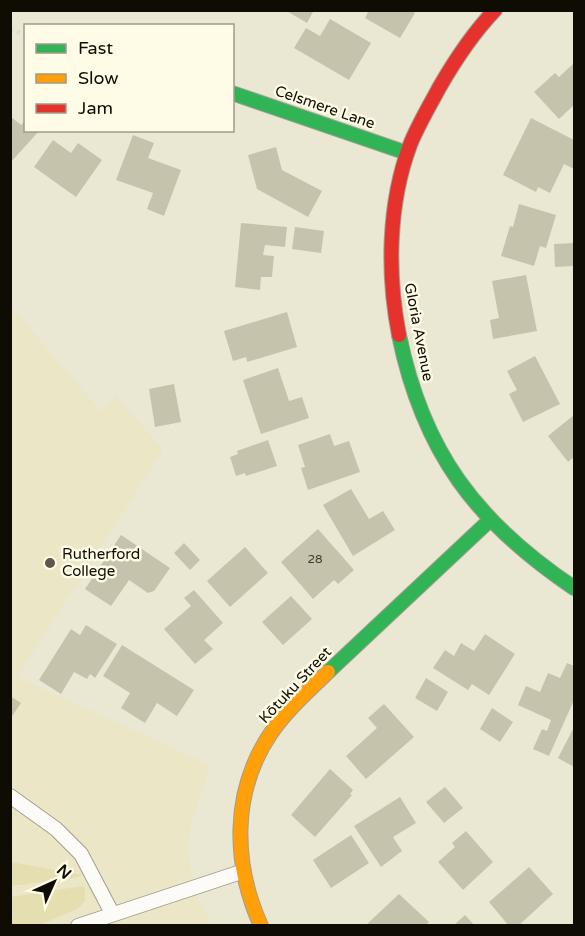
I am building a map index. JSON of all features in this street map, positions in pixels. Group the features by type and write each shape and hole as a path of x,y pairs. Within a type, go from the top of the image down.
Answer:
{"street":[{"name":"Gloria Avenue","path":"490,12 452,66 428,108 407,153 397,192 392,239 391,270 394,303 412,386 430,430 446,460 490,520 542,566 574,588"},
{"name":"Celsmere Lane","path":"234,94 407,153"},
{"name":"Kōtuku Street","path":"261,926 252,910 241,872 238,849 249,784 268,740 285,716 312,687 490,520"}],"lane":[{"path":"10,796 56,829 81,854 112,913"},
{"path":"78,926 241,872"}],"shaded area":[{"name":"Rutherford College","path":"10,305 101,412 116,396 163,450 17,677 210,765 190,827 188,846 190,868 198,900 211,925 11,925"},
{"path":"10,862 82,875 11,886"},
{"path":"83,886 85,900 79,908 40,925 11,925 11,897"}],"building":[{"path":"285,10 314,10 307,23"},
{"path":"369,10 411,10 415,13 400,38 365,18"},
{"path":"330,19 371,43 349,80 294,48 306,28 320,36"},
{"path":"574,63 574,105 559,119 534,92 555,73 559,77"},
{"path":"10,116 21,125 24,122 24,132 38,132 10,163"},
{"path":"531,118 574,140 574,169 564,164 550,193 538,187 536,192 503,175"},
{"path":"133,135 154,143 148,158 181,170 164,216 147,209 153,193 116,180"},
{"path":"53,140 71,153 78,143 102,160 76,197 34,167"},
{"path":"276,147 282,170 322,191 308,217 257,189 248,155"},
{"path":"519,204 556,215 546,248 540,246 534,266 501,256 510,226 513,227"},
{"path":"241,223 287,227 285,247 265,245 263,255 274,256 272,277 261,277 260,290 235,287"},
{"path":"295,227 324,231 321,253 292,249"},
{"path":"574,243 574,266 555,267 554,244"},
{"path":"526,275 537,331 493,339 490,320 499,318 492,281"},
{"path":"287,312 297,347 247,362 246,357 233,361 224,331"},
{"path":"535,356 560,404 523,422 509,394 517,390 507,371"},
{"path":"278,368 289,401 302,397 309,418 261,434 243,380"},
{"path":"174,384 181,422 155,427 149,389"},
{"path":"574,415 574,457 568,462 548,436"},
{"path":"330,434 334,446 349,441 360,472 308,490 301,468 305,467 298,445"},
{"path":"268,440 277,466 246,476 245,473 236,476 230,457 238,454 237,451"},
{"path":"351,489 369,519 383,511 395,530 353,556 323,505"},
{"path":"318,529 354,570 338,584 334,580 313,599 281,562"},
{"path":"121,535 170,568 154,591 148,593 129,580 111,606 85,589"},
{"path":"184,543 200,560 190,570 174,553"},
{"path":"245,547 268,573 230,607 207,581"},
{"path":"194,590 223,623 204,640 213,649 195,664 164,629 191,606 184,598"},
{"path":"291,596 312,619 283,645 262,622"},
{"path":"86,625 117,644 95,678 90,674 87,679 74,672 61,694 39,680 71,629 80,635"},
{"path":"485,634 515,654 489,695 472,684 468,690 433,668 445,650 454,656 461,643 474,651"},
{"path":"122,645 194,690 177,716 157,703 145,723 121,708 130,693 103,676"},
{"path":"567,663 574,666 574,700 549,756 533,749 542,729 547,731 551,720 518,705 526,686 540,692 548,673 560,678"},
{"path":"426,678 448,692 437,711 415,698"},
{"path":"10,696 21,703 10,719"},
{"path":"384,704 414,737 366,779 346,756 377,728 368,718"},
{"path":"492,708 513,722 500,742 480,729"},
{"path":"574,727 574,767 558,758"},
{"path":"330,769 353,790 350,794 352,795 315,837 291,815"},
{"path":"445,787 463,808 444,823 426,802"},
{"path":"400,797 416,823 393,837 402,851 381,867 354,826"},
{"path":"466,831 493,862 463,890 438,862 455,847 452,843"},
{"path":"351,835 369,863 331,888 313,860"},
{"path":"529,867 553,894 518,926 509,926 489,902"},
{"path":"399,894 429,922 425,926 365,926"},
{"path":"465,915 475,926 453,926"}],"traffic: fast":[{"path":"234,94 407,153"},
{"path":"399,335 409,377 423,415 439,449 459,481 482,510 509,537 539,563 574,588"},
{"path":"328,672 490,520"}],"traffic: slow":[{"path":"261,926 245,878 241,853 240,828 249,779 258,756 271,733 298,701 328,672"}],"traffic: jam":[{"path":"399,335 391,264 394,215 403,168 416,130 445,78 472,37 495,10"}],"place":[{"name":"Rutherford College","path":"50,563"}]}
